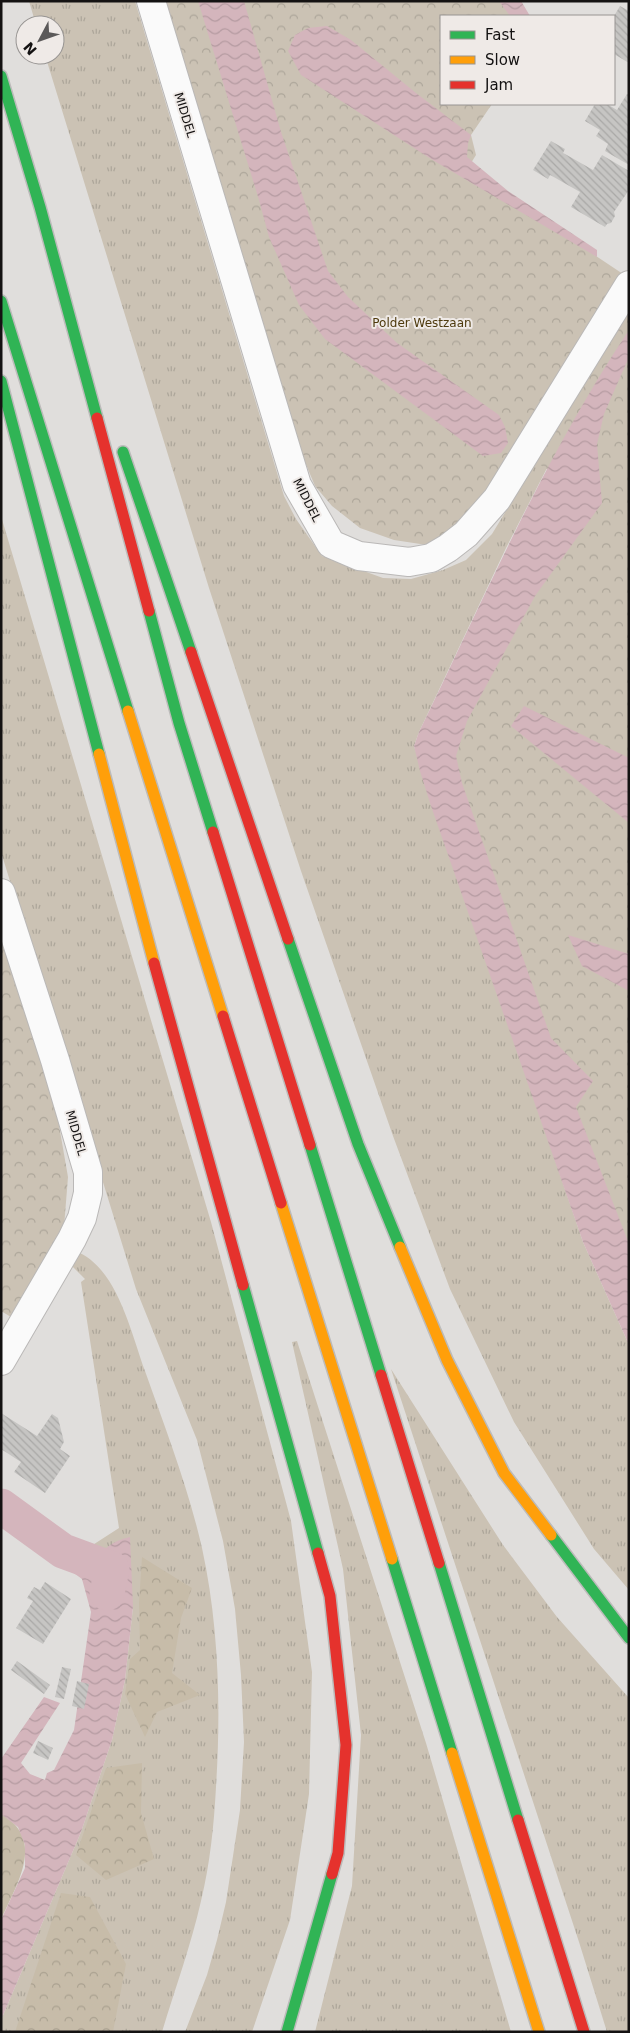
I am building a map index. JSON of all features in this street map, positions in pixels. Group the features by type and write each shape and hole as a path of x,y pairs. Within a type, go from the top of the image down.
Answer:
{"highway":[{"path":"1,76 40,207 179,724 584,2032"},
{"path":"40,207 100,385"},
{"path":"1,301 539,2032"},
{"path":"1,381 166,1009 330,1596 346,1745 338,1852 287,2032"},
{"path":"120,441 358,1144 447,1360 504,1473 629,1638"}],"street":[{"name":"MIDDEL","path":"152,1 297,485 331,544 359,556 409,562 431,558 466,534 497,499 629,285"},
{"name":"MIDDEL","path":"1,893 55,1060 88,1172 88,1193 82,1218 72,1239 1,1361"}],"green space":[{"path":"29,1 135,1 284,496 296,519 322,556 383,578 411,579 443,570 466,560 492,534 629,308 506,548 414,746 583,1242 629,1345 629,1590 594,1549 514,1422 450,1289 393,1136 301,871 209,588 48,65 65,65 65,15 33,15"},
{"name":"Polder Westzaan","path":"166,1 521,1 528,15 440,15 440,105 491,105 471,135 476,155 471,163 521,206 629,278 629,1344 422,772 554,474 513,447 467,523 427,545 394,540 360,528 332,506 315,486 295,438"},
{"path":"1,516 211,1222 291,1521 312,1672 309,1794 290,1920 252,2032 185,2032 207,1975 217,1940 226,1902 240,1810 244,1742 241,1675 235,1609 223,1541 197,1440 136,1289 1,852"},
{"path":"1,934 56,1108 68,1177 64,1227 11,1317 1,1311"},
{"path":"75,1251 89,1259 102,1271 112,1286 128,1320 190,1503 202,1548 212,1607 217,1667 218,1757 211,1844 207,1873 197,1917 162,2032 1,2032 1,2020 81,1832 112,1740 125,1680 133,1607 104,1549 89,1564 1,1498 1,1490 88,1548 119,1528 81,1282 85,1279 69,1263"},
{"path":"297,1341 426,1743 511,2032 315,2032 352,1886 361,1735 343,1569 292,1342"},
{"path":"391,1369 503,1545 557,1617 629,1698 629,2032 607,2032"},
{"path":"142,1557 192,1588 181,1618 172,1673 200,1695 157,1712 145,1737 125,1694 130,1659 140,1650 139,1603"},
{"path":"142,1763 141,1813 154,1859 106,1880 76,1855 106,1768"},
{"path":"1,1814 15,1825 23,1837 25,1850 20,1878 1,1920"},
{"path":"61,1893 90,1897 126,1964 113,2032 15,2032"}],"water":[{"path":"198,1 244,1 281,132 328,271 348,297 397,343 499,415 505,427 508,443 501,453 483,456 325,339 299,305 269,237"},
{"path":"499,1 521,1 529,15 509,15"},
{"path":"327,26 351,40 471,135 468,143 467,157 508,191 597,250 597,257 431,159 301,75 288,51 295,35 308,28"},
{"path":"629,330 629,357 604,414 597,444 602,503 535,596 467,721 456,756 462,783 551,1038 593,1081 576,1107 629,1244 629,1345 583,1242 431,806 414,746 517,527 570,427"},
{"path":"524,706 629,758 629,823 511,726"},
{"path":"568,935 629,954 629,991 582,966"},
{"path":"1,1498 89,1564 112,1544 130,1537 133,1607 125,1680 112,1740 81,1832 1,2020 1,1920 25,1868 25,1845 18,1827 1,1814 1,1759 44,1697 60,1703 21,1763 30,1774 45,1780 47,1773 54,1770 74,1730 91,1612 82,1579 1,1520"}],"building":[{"path":"620,6 629,11 629,63 615,55 615,15"},
{"path":"627,94 629,95 629,165 605,151 608,144 596,136 600,130 585,121 594,105 609,105 617,110"},
{"path":"551,141 565,149 563,153 593,170 602,155 629,171 629,190 614,212 615,216 611,223 605,227 571,207 580,192 550,175 548,179 533,170"},
{"path":"1,1413 37,1436 52,1414 58,1418 64,1442 60,1449 70,1456 45,1493 14,1472 21,1462 1,1449"},
{"path":"45,1582 71,1599 43,1644 16,1628 33,1601 27,1598 34,1587 40,1590"},
{"path":"17,1661 50,1685 44,1694 11,1670"},
{"path":"62,1667 71,1669 64,1699 55,1697"},
{"path":"77,1681 89,1684 84,1709 72,1706"},
{"path":"38,1741 53,1748 48,1760 33,1753"}],"waterway":[{"path":"1,1506 63,1551 112,1569 107,1593"}],"traffic: fast":[{"path":"1,76 40,207 97,418"},
{"path":"1,301 128,711"},
{"path":"1,381 99,754"},
{"path":"123,452 191,652"},
{"path":"149,611 179,723 213,832"},
{"path":"288,939 358,1144 400,1247"},
{"path":"310,1145 381,1375"},
{"path":"243,1285 318,1553"},
{"path":"551,1535 629,1638"},
{"path":"392,1559 452,1753"},
{"path":"439,1563 518,1820"},
{"path":"287,2032 332,1874"}],"traffic: slow":[{"path":"128,711 223,1016"},
{"path":"99,754 154,963"},
{"path":"281,1203 392,1559"},
{"path":"400,1247 447,1360 504,1473 551,1535"},
{"path":"452,1753 539,2032"}],"traffic: jam":[{"path":"97,418 149,611"},
{"path":"191,652 288,939"},
{"path":"213,832 310,1145"},
{"path":"154,963 243,1285"},
{"path":"223,1016 281,1203"},
{"path":"381,1375 439,1563"},
{"path":"318,1553 330,1596 346,1745 338,1853 332,1874"},
{"path":"518,1820 584,2032"}]}
